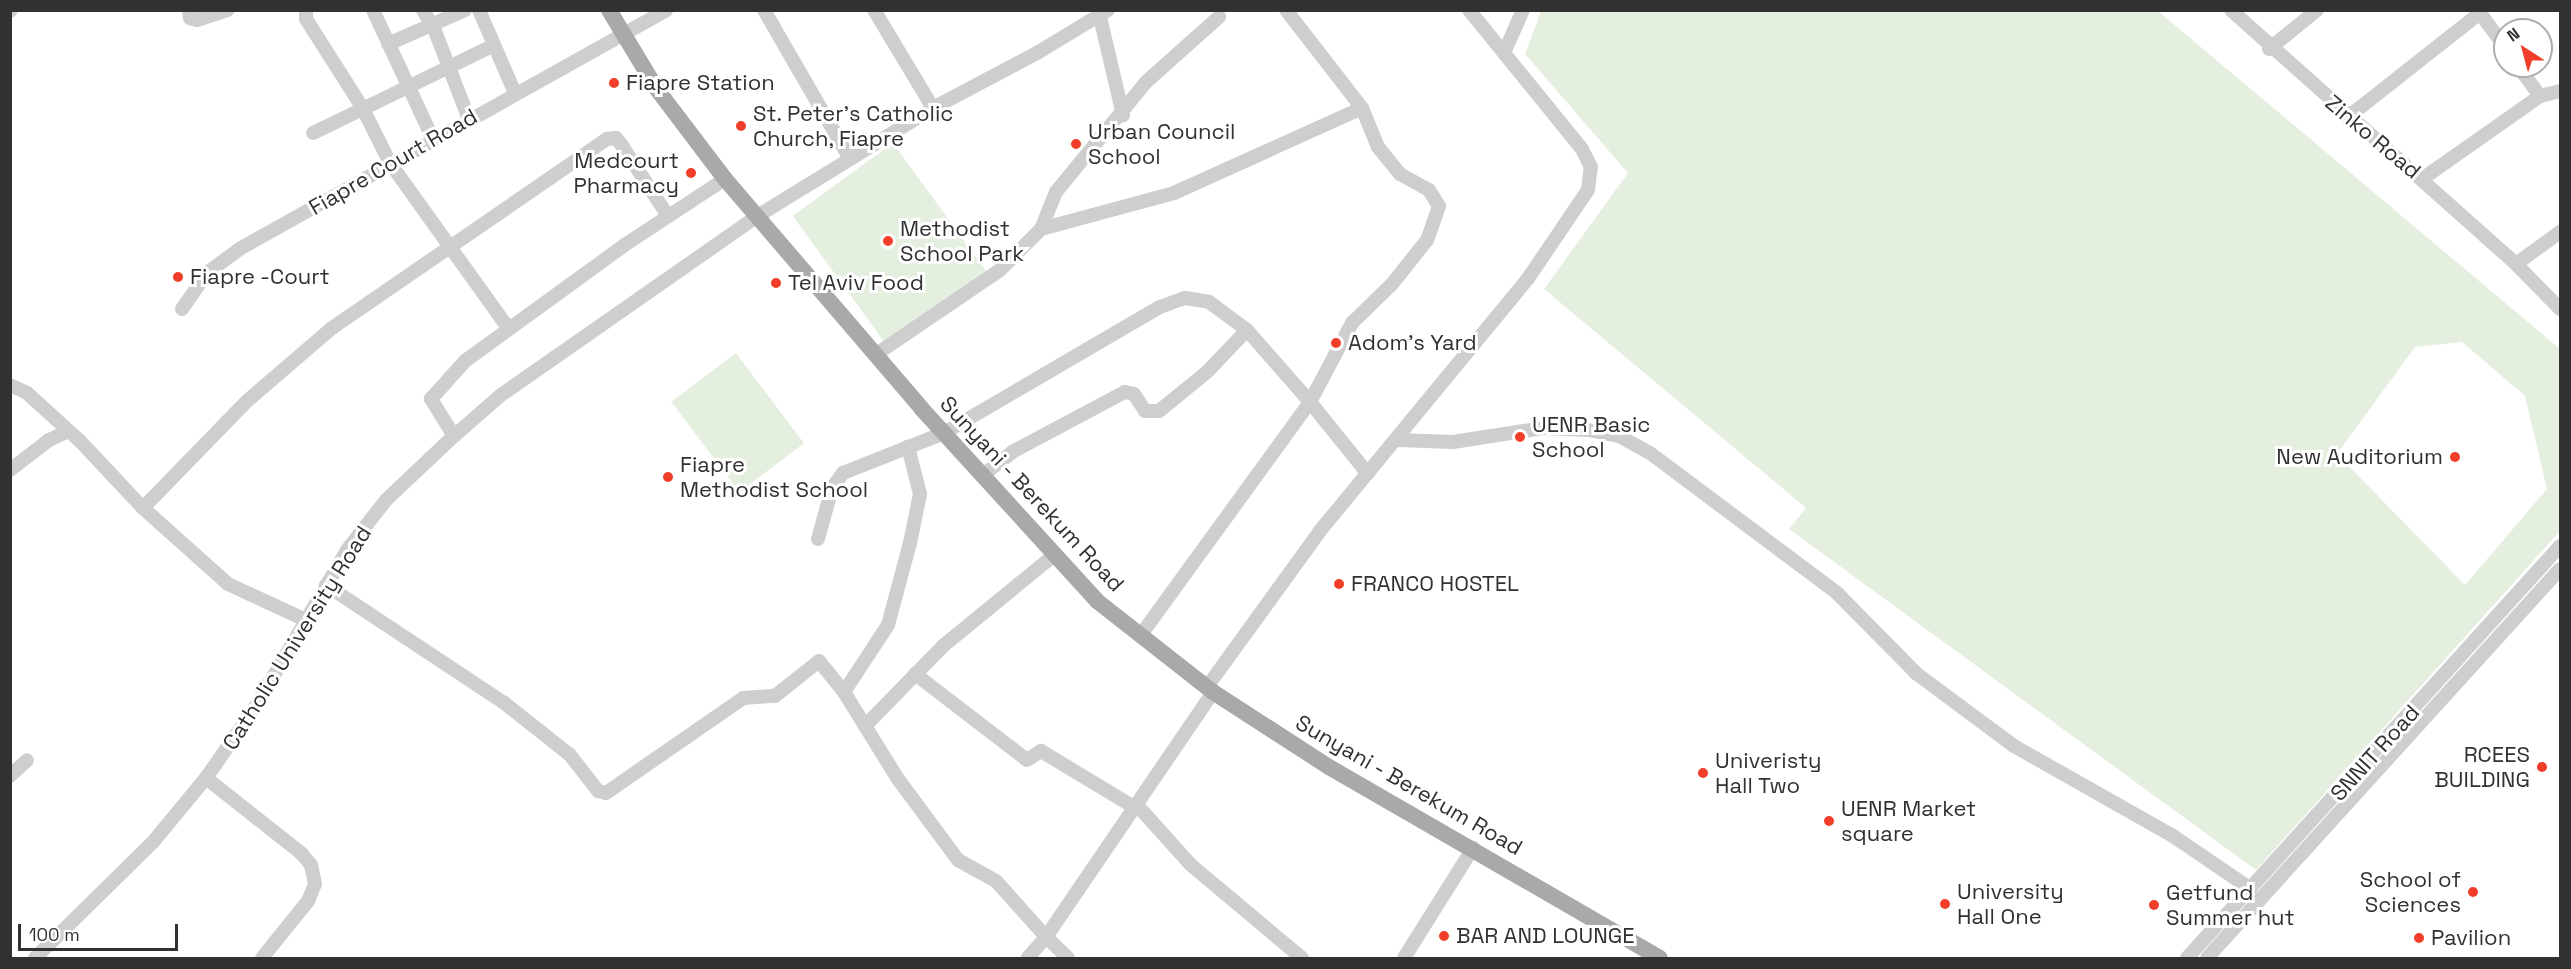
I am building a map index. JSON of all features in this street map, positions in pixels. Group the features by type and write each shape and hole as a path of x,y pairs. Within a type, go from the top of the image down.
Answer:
{"main road":[{"name":"Sunyani - Berekum Road","path":"609,10 622,37 725,179 756,217 1053,556 1097,601 1210,690 1329,767 1473,848 1640,954 1660,958"}],"street":[{"path":"189,10 190,18 197,20 226,10"},
{"path":"306,10 306,19 362,107 390,163 509,329"},
{"path":"373,10 433,139"},
{"path":"423,10 449,66 469,119"},
{"path":"388,44 465,10"},
{"path":"479,10 515,93"},
{"name":"Fiapre Court Road","path":"182,309 207,273 232,254 515,93 622,37 666,10"},
{"path":"764,10 850,159"},
{"path":"874,10 897,53 933,108"},
{"path":"1140,636 1310,402 1352,323 1392,284 1427,240 1439,206 1429,190 1400,174 1378,147 1362,108 1286,10"},
{"path":"1028,958 1046,937 1210,690 1319,532 1530,278 1588,190 1591,167 1582,149 1469,10"},
{"path":"1504,53 1522,10"},
{"name":"Zinko Road","path":"2231,10 2270,49 2422,179 2516,264 2560,309"},
{"path":"2270,49 2317,10"},
{"path":"2348,117 2482,12 2493,29"},
{"path":"1104,14 1123,115"},
{"name":"Catholic University Road","path":"42,956 153,842 206,778 256,706 347,550 386,500 454,436 501,395 756,217 933,108 1104,14"},
{"path":"875,355 1000,270 1041,229 1056,192 1123,115 1163,63 1219,17"},
{"path":"313,133 362,107 494,45"},
{"path":"2527,78 2540,96"},
{"path":"2422,179 2540,96 2560,91"},
{"path":"1041,229 1174,193 1362,108"},
{"path":"143,508 276,375 332,328 607,139 615,138 668,216"},
{"path":"454,436 431,399 465,361 668,216 725,179"},
{"path":"2516,264 2560,232"},
{"path":"818,539 832,488 843,473 944,433 1160,307 1185,298 1209,302 1247,330 1310,402 1368,474"},
{"path":"983,475 1012,452 1125,392 1134,394 1145,411 1159,411 1207,372 1247,330"},
{"path":"10,385 27,393 66,432 80,441 143,508 228,584 306,620"},
{"path":"1397,440 1453,442 1544,428 1588,430 1619,436 1640,447 1837,593 1917,674 2014,746 2173,836 2250,889"},
{"path":"10,470 49,440 66,432"},
{"path":"844,692 888,625 910,543 920,494 908,447"},
{"name":"SNNIT Road","path":"2376,762 2560,546"},
{"path":"865,726 943,646 1053,556"},
{"name":"SNNIT Road","path":"2187,958 2250,889 2362,777 2560,570"},
{"path":"326,585 503,702 570,755 598,791 614,790 743,698 775,696 819,661 844,692 898,779 958,860 996,880 1046,937 1068,958"},
{"path":"915,674 1027,760 1041,751 1135,806 1191,865 1302,958"},
{"path":"10,776 27,760"},
{"name":"SNNIT Road","path":"2208,958 2362,777"},
{"path":"206,778 301,853 311,865 315,884 308,901 271,956"},
{"path":"1404,958 1473,848"}],"green space":[{"path":"1541,11 2158,11 2560,349 2560,531 2256,870 1789,529 1806,508 1544,289 1628,173 1525,54","holes":["2462,342 2525,396 2547,489 2465,585 2337,454 2415,347"]},
{"name":"Methodist School Park","path":"893,143 987,272 887,345 793,216"},
{"path":"736,353 804,443 739,492 671,402"}],"place":[{"name":"Fiapre Station","path":"614,83"},
{"name":"St. Peter's Catholic Church, Fiapre","path":"741,126"},
{"name":"Urban Council School","path":"1076,144"},
{"name":"Medcourt Pharmacy","path":"691,173"},
{"name":"Methodist School Park","path":"888,241"},
{"name":"Fiapre -Court","path":"178,277"},
{"name":"Tel Aviv Food","path":"776,283"},
{"name":"Adom's Yard","path":"1336,343"},
{"name":"UENR Basic School","path":"1520,437"},
{"name":"New Auditorium","path":"2455,457"},
{"name":"Fiapre Methodist School","path":"668,477"},
{"name":"FRANCO HOSTEL","path":"1339,584"},
{"name":"RCEES BUILDING","path":"2542,767"},
{"name":"Univeristy Hall Two","path":"1703,773"},
{"name":"UENR Market square","path":"1829,821"},
{"name":"School of Sciences","path":"2473,892"},
{"name":"University Hall One","path":"1945,904"},
{"name":"Getfund Summer hut","path":"2154,905"},
{"name":"BAR AND LOUNGE","path":"1444,936"},
{"name":"Pavilion","path":"2419,938"}]}
